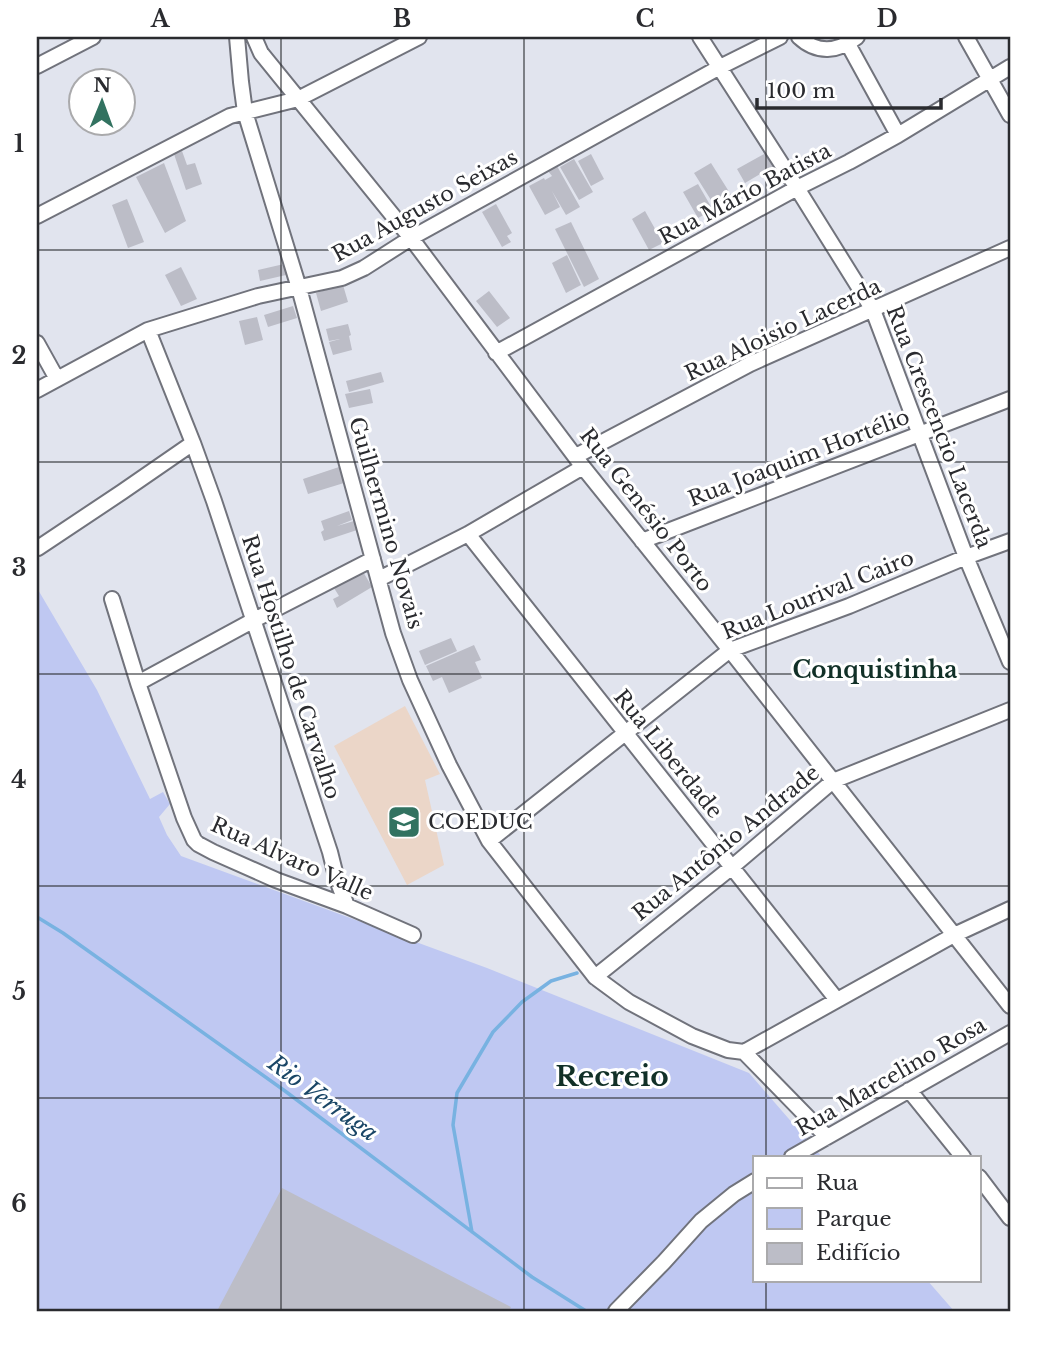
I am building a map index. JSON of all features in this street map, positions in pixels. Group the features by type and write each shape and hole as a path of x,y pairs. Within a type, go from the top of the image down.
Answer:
{"street":[{"path":"37,66 93,37"},
{"name":"Guilhermino Novais","path":"237,37 246,112 299,288 393,632 410,680 449,765 489,841 595,977 629,1002 692,1036 728,1050 744,1052"},
{"name":"Rua Genésio Porto","path":"254,37 261,53 411,238 579,461 1010,1006"},
{"path":"37,216 230,116 298,99 419,37"},
{"name":"Rua Crescencio Lacerda","path":"701,37 873,310 966,557 1010,662"},
{"name":"Rua Augusto Seixas","path":"37,390 148,330 258,296 342,278 364,268 411,238 720,67 780,37"},
{"path":"799,37 812,46 824,49 836,48 852,40 898,135"},
{"path":"966,37 1010,115"},
{"name":"Rua Mário Batista","path":"496,353 898,135 1010,67"},
{"name":"Rua Aloisio Lacerda","path":"379,579 468,534 579,461 750,365 1010,248"},
{"name":"Rua Hostilho de Carvalho","path":"148,330 193,443 347,906"},
{"path":"37,343 57,379"},
{"name":"Rua Joaquim Hortélio","path":"642,541 1010,398"},
{"path":"38,548 193,443"},
{"name":"Rua Liberdade","path":"468,534 836,1000"},
{"name":"Rua Lourival Cairo","path":"489,841 730,650 849,606 1010,541"},
{"path":"138,683 373,559"},
{"name":"Rua Alvaro Valle","path":"113,599 138,683 194,840 213,852 276,880 347,906 413,935"},
{"name":"Rua Antônio Andrade","path":"595,977 732,867 833,780 1010,710"},
{"path":"827,1137 744,1052 954,935 1010,909"},
{"name":"Rua Marcelino Rosa","path":"794,1156 1010,1033"},
{"path":"909,1090 962,1156"},
{"path":"981,1180 1010,1218"},
{"path":"616,1311 701,1221 753,1182"}],"shaded area":[{"name":"COEDUC","path":"405,706 440,774 425,780 444,865 407,885 334,746"}],"green space":[{"path":"37,588 97,690 150,799 163,792 170,804 159,817 181,856 487,968 749,1073 821,1156 753,1156 753,1282 929,1282 954,1311 37,1311"}],"building":[{"path":"182,151 187,165 195,163 202,184 186,190 174,154"},
{"path":"766,153 774,166 745,183 737,169"},
{"path":"591,154 604,179 591,186 578,161"},
{"path":"574,159 593,192 579,200 560,167"},
{"path":"164,163 186,221 165,233 136,177"},
{"path":"711,163 733,198 716,208 694,173"},
{"path":"557,166 580,207 566,215 552,191 560,207 545,215 529,186 552,176 548,171"},
{"path":"698,184 713,210 698,218 683,192"},
{"path":"127,199 144,242 128,248 112,205"},
{"path":"496,204 512,233 507,236 511,242 502,247 482,212"},
{"path":"645,211 663,243 649,250 632,219"},
{"path":"571,222 599,279 584,287 555,229"},
{"path":"567,255 581,285 566,293 552,263"},
{"path":"284,264 286,275 260,281 258,270"},
{"path":"181,267 197,299 181,306 165,275"},
{"path":"343,285 348,302 321,311 316,293"},
{"path":"489,291 510,318 497,327 476,301"},
{"path":"293,306 297,318 268,327 264,315"},
{"path":"257,317 263,340 245,345 239,321"},
{"path":"348,324 352,350 333,355 329,342 340,339 329,341 326,329"},
{"path":"381,372 384,382 349,392 346,381"},
{"path":"370,389 373,403 349,408 345,394"},
{"path":"339,467 344,483 308,494 303,479"},
{"path":"349,511 352,520 337,526 354,521 357,530 324,541 321,521"},
{"path":"362,570 372,587 337,608 333,599 339,596 334,588"},
{"path":"451,638 457,651 425,665 419,651"},
{"path":"474,645 481,660 475,662 482,678 449,693 442,677 433,681 426,666"},
{"path":"282,1188 511,1307 509,1311 217,1311"}],"waterway":[{"name":"Rio Verruga","path":"37,917 285,1091 532,1277 586,1311"},
{"path":"472,1232 453,1125 457,1093 493,1032 522,1002 551,981 577,973"}],"place":[{"name":"COEDUC","path":"404,822"}],"district":[{"name":"Conquistinha","path":"875,670"},
{"name":"Recreio","path":"612,1076"}]}
